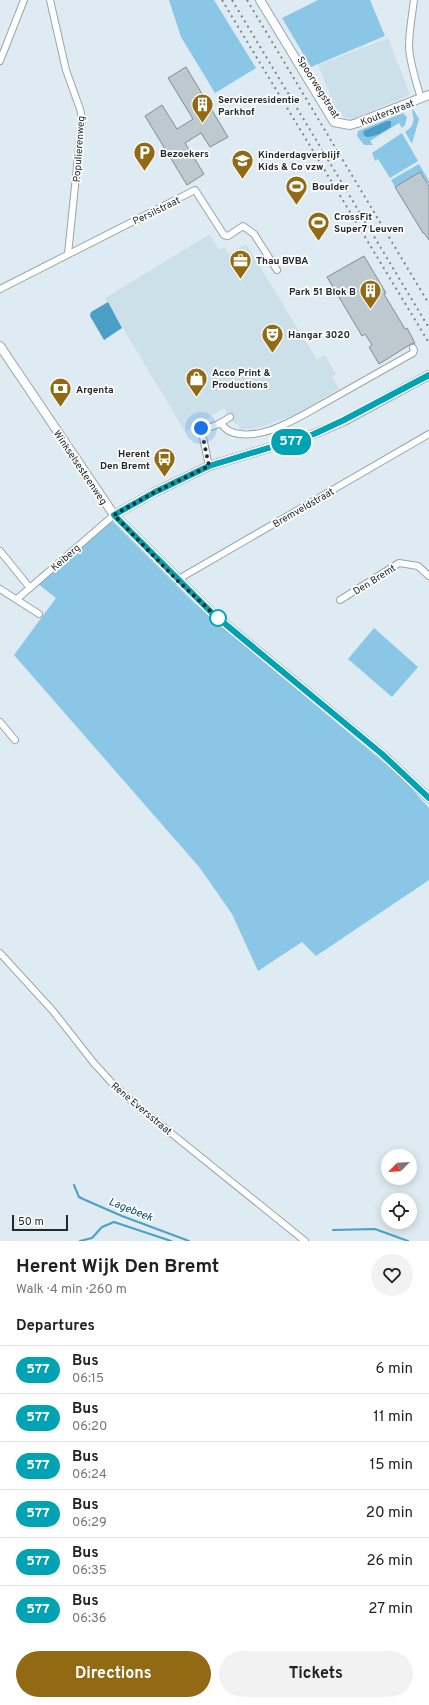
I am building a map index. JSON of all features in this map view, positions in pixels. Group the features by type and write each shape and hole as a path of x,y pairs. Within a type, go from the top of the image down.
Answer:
{"street":[{"path":"0,61 24,0"},
{"name":"Populierenweg","path":"50,0 66,70 80,108 82,118 68,254"},
{"name":"Spoorwegstraat","path":"260,0 330,118 334,122 343,125"},
{"name":"Spoorwegstraat","path":"266,0 335,115 343,125"},
{"path":"414,0 410,24 409,45 421,98"},
{"name":"Kouterstraat","path":"343,125 358,124 429,95"},
{"name":"Persilstraat","path":"0,289 196,190 224,235 228,236 243,226 254,234 277,270"},
{"name":"Winkselsesteenweg","path":"0,346 114,515 177,580 212,613 382,754 429,798"},
{"path":"221,423 223,427 236,434 259,433 271,430 299,417 413,353 413,348"},
{"path":"114,515 155,492 209,466 314,434 344,420 427,376"},
{"path":"209,466 199,427 210,428 230,417"},
{"name":"Bremveldstraat","path":"177,580 429,434"},
{"name":"Keiberg","path":"17,599 114,515"},
{"path":"0,551 30,588"},
{"name":"Den Bremt","path":"340,600 399,563 418,566 429,576"},
{"path":"0,589 39,614"},
{"path":"0,722 15,740"},
{"name":"Rene Eversstraat","path":"0,953 33,988 112,1083 130,1100 305,1241"}],"shaded area":[{"path":"169,0 214,0 256,68 215,93 181,37"},
{"path":"318,0 370,0 385,36 311,67 282,18"},
{"path":"388,38 410,95 353,119 344,117 337,112 318,65"},
{"path":"413,109 419,119 412,144 405,132 413,123"},
{"path":"403,113 407,117 405,125 402,128 399,123 370,141 373,145 364,145 357,136 358,131"},
{"path":"387,121 391,121 391,127 382,132 369,137 366,137 363,134 364,131"},
{"path":"402,133 418,161 390,178 378,159 375,161 372,153"},
{"path":"419,164 429,181 429,184 420,172 395,187 391,180"},
{"path":"210,234 219,250 225,247 228,254 246,244 317,360 325,355 336,374 332,377 339,389 296,414 261,427 240,430 238,423 235,424 224,408 185,432 105,298"},
{"path":"108,302 122,328 104,340 90,316 91,312"},
{"path":"112,521 194,603 401,777 429,808 429,880 316,956 302,942 258,971 232,914 200,868 14,655 56,598 33,580 39,584"},
{"path":"374,628 418,667 392,697 348,659"}],"building":[{"name":"Serviceresidentie Parkhof","path":"186,67 228,137 210,147 201,133 185,143 204,174 187,185 145,116 162,105 177,129 193,119 168,78"},
{"path":"420,172 429,186 429,240 423,233 395,187"},
{"name":"Park 51 Blok B","path":"364,256 386,293 384,294 405,329 407,328 415,343 379,364 369,347 372,345 365,334 362,336 327,277"}],"waterway":[{"name":"Lagebeek","path":"74,1185 79,1197 83,1199 122,1216 189,1241"},
{"path":"80,1241 92,1238 102,1227 114,1222 171,1241"},
{"name":"Lagebeek","path":"333,1230 375,1229 408,1241"}],"railway":[{"path":"222,0 429,343"},
{"path":"232,0 429,328"},
{"path":"247,0 429,304"}],"bus line":[{"name":"577","path":"429,375 344,420 314,434 209,466 155,492 114,515 177,580 212,613 382,754 429,798"}],"place":[{"name":"Serviceresidentie Parkhof","path":"202,124"},
{"name":"Bezoekers","path":"145,172"},
{"name":"Kinderdagverblijf Kids & Co vzw","path":"242,180"},
{"name":"Boulder","path":"296,206"},
{"name":"CrossFit Super7 Leuven","path":"318,242"},
{"name":"Thau BVBA","path":"240,280"},
{"name":"Park 51 Blok B","path":"371,310"},
{"name":"Hangar 3020","path":"272,354"},
{"name":"Acco Print & Productions","path":"197,398"},
{"name":"Argenta","path":"61,408"},
{"name":"Herent Den Bremt","path":"165,478"}],"route":[{"path":"201,428 209,466 155,492 114,515 177,580 218,618"}]}
